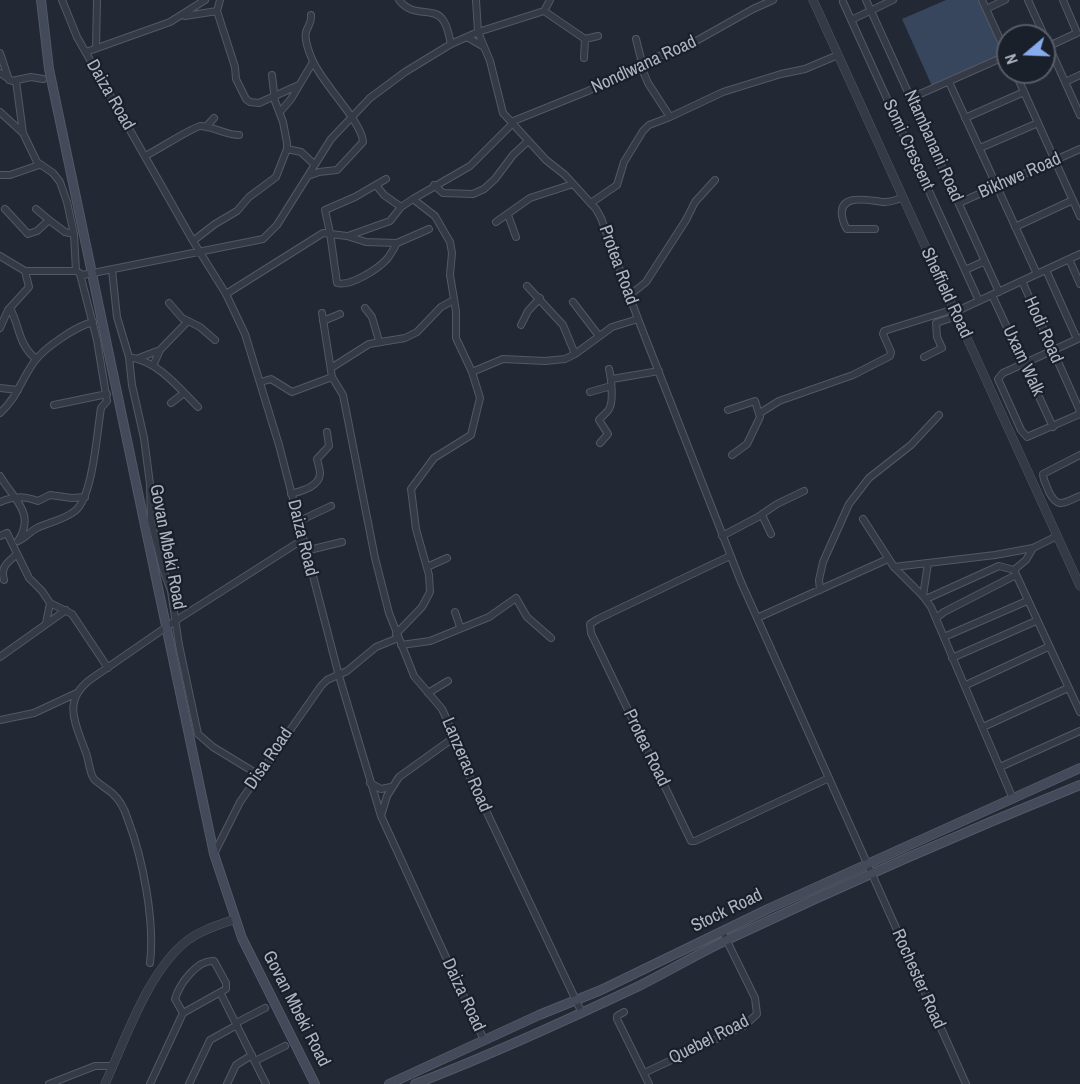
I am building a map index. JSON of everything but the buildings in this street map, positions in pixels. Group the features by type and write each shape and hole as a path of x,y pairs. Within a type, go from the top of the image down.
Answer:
{"main road":[{"name":"Govan Mbeki Road","path":"41,0 49,69 214,854 249,955 315,1084"},
{"name":"Stock Road","path":"414,1084 490,1055 582,1013 724,936 867,865 1080,768"},
{"name":"Stock Road","path":"389,1084 576,999 1006,815 1080,786"}],"street":[{"name":"Daiza Road","path":"62,0 71,24 86,52 193,241 226,294 245,334 261,382 339,676 381,816 484,1040"},
{"path":"96,48 97,0"},
{"name":"Daiza Road","path":"86,52 182,16 205,0"},
{"path":"220,0 217,11 235,65 236,79 244,96 250,102 262,102 299,85"},
{"path":"399,0 408,9 440,16 446,25 451,44"},
{"name":"Protea Road","path":"476,0 478,32 493,71 501,109 528,141 591,203 601,218 722,537 867,865"},
{"path":"0,256 25,271 92,274 263,239 277,225 331,139 370,98 451,44 478,32 544,11 551,0"},
{"name":"Nondlwana Road","path":"512,123 588,91 641,64 703,37 773,0"},
{"name":"Sheffield Road","path":"813,0 1080,586"},
{"name":"Ntambanani Road","path":"866,0 999,292"},
{"path":"851,20 893,0"},
{"path":"982,0 996,30"},
{"path":"986,9 1005,0"},
{"path":"1028,0 1038,24"},
{"path":"1056,43 1079,32 1063,0"},
{"name":"Somi Crescent","path":"843,2 978,301"},
{"path":"182,16 217,11"},
{"path":"544,11 585,39 598,36"},
{"path":"308,176 319,171 337,170 362,145 362,134 331,88 322,79 313,62 306,40 311,15"},
{"path":"466,37 484,47"},
{"path":"584,58 585,39"},
{"path":"636,39 648,83 670,117"},
{"path":"591,203 617,185 624,162 645,128 723,92 805,69 838,54"},
{"path":"1,55 12,81 23,134 39,165 53,173 66,195 74,234 78,273 93,322 107,394 107,402 101,408 90,484 78,509 72,514 36,528 15,543"},
{"path":"911,99 996,61"},
{"path":"280,112 313,62"},
{"path":"1056,62 1080,115"},
{"path":"0,73 12,81 32,77 43,79"},
{"path":"193,241 237,211 249,197 273,181 278,173 287,149 286,136 274,96 272,75"},
{"path":"1065,82 1080,75"},
{"path":"949,82 1037,274"},
{"path":"1020,84 1080,216"},
{"path":"965,118 1024,92"},
{"path":"0,112 23,134"},
{"path":"206,127 214,118"},
{"path":"348,236 390,221 401,207 434,185 470,166 512,123"},
{"path":"980,148 1038,123"},
{"path":"146,156 196,126 228,135 239,135"},
{"path":"434,185 443,193 478,192 490,184 513,155 528,141"},
{"path":"287,149 301,152 314,164"},
{"name":"Bikhwe Road","path":"959,203 1080,149"},
{"path":"0,175 10,175 39,165"},
{"path":"386,179 325,210 336,281 339,285 378,267 397,243 429,228"},
{"path":"630,295 646,282 695,202 715,180"},
{"path":"496,222 530,198 573,184"},
{"path":"376,185 384,195 401,207"},
{"path":"875,229 846,229 844,227 842,212 847,201 855,199 886,202 903,197"},
{"path":"398,639 429,597 430,588 427,567 416,529 410,490 432,460 473,433 480,401 472,372 456,339 450,275 452,248 435,216 413,199"},
{"path":"1015,227 1073,200"},
{"path":"5,208 28,234 37,231 50,220"},
{"path":"36,209 68,233 74,234"},
{"path":"508,215 516,237"},
{"path":"375,228 376,242"},
{"path":"226,294 323,233 348,236 366,242 397,243"},
{"path":"924,357 942,348 937,337 936,323 1080,254"},
{"path":"1069,259 1080,284"},
{"path":"965,270 985,261"},
{"path":"112,270 117,317 129,357 130,375 144,438 150,484 152,527 169,584 198,735 259,775"},
{"name":"Hodi Road","path":"1046,270 1079,339"},
{"path":"0,328 10,308 29,287 25,271"},
{"name":"Hodi Road","path":"1022,282 1080,412"},
{"path":"526,286 540,298 563,325 575,354"},
{"name":"Uxam Walk","path":"992,295 1053,427"},
{"path":"521,325 528,311 540,298"},
{"path":"331,368 362,348 379,341 413,335 443,305 454,300"},
{"path":"573,302 599,336"},
{"path":"170,303 180,316 200,327 214,340"},
{"path":"10,308 18,324 23,345 36,359"},
{"path":"365,308 372,316 379,341"},
{"path":"760,413 779,401 853,375 890,356 891,352 883,334 884,331 955,312"},
{"name":"Lanzerac Road","path":"322,313 332,377 342,392 375,558 386,604 398,639 415,677 446,716 452,739 582,1013"},
{"path":"323,321 340,314"},
{"path":"472,372 503,359 555,360 575,354 612,327 638,319"},
{"path":"153,366 160,350 188,321"},
{"path":"0,414 11,402 36,359 67,334 93,322"},
{"path":"1079,339 999,377 999,382 1023,434 1027,437 1053,427 1080,412"},
{"path":"139,358 160,350"},
{"path":"129,357 139,358 153,366 198,407"},
{"path":"600,442 608,434 599,420 611,404 609,369"},
{"path":"590,392 611,382 659,371"},
{"path":"261,382 271,379 290,392 332,377"},
{"path":"0,388 18,390"},
{"path":"171,404 184,393"},
{"path":"54,405 107,394"},
{"path":"728,410 755,401 760,413 760,418 747,444 732,455"},
{"path":"820,590 819,580 823,562 849,504 869,478 911,445 939,415"},
{"path":"291,494 311,487 318,479 320,473 317,460 329,446 327,432"},
{"path":"1080,455 1046,471 1043,478 1057,504 1080,496"},
{"path":"0,476 26,518 24,530 15,543"},
{"path":"722,537 777,504 804,492"},
{"path":"0,502 14,497 40,501 50,495 72,498 85,496"},
{"path":"297,522 332,506"},
{"path":"762,515 771,534"},
{"path":"863,519 888,559 925,598 936,618 1013,799"},
{"path":"0,536 7,533 15,543 17,554 29,578 50,603 72,614 108,668"},
{"path":"894,567 1034,548 1057,536"},
{"path":"150,963 150,924 141,862 128,819 120,803 92,775 74,717 73,703 77,693 87,682 176,621 303,540"},
{"path":"305,551 342,542"},
{"path":"936,618 1015,573 1034,548"},
{"path":"4,580 3,567 17,554"},
{"path":"995,555 999,566 1015,573 1080,712"},
{"name":"Protea Road","path":"730,556 598,619 590,624 591,633 691,841 829,778"},
{"path":"427,567 447,558"},
{"path":"757,618 888,559"},
{"path":"925,598 928,563"},
{"path":"925,598 999,566"},
{"path":"398,639 430,641 493,615 516,598 527,617 551,638"},
{"path":"944,636 1028,601"},
{"path":"46,624 50,603"},
{"path":"0,657 66,610"},
{"path":"454,612 460,627"},
{"path":"952,658 1036,621"},
{"name":"Disa Road","path":"214,854 240,802 321,686 327,680 339,676 376,647 398,639"},
{"path":"966,686 1048,647"},
{"path":"428,693 448,681"},
{"path":"983,727 1068,688"},
{"path":"0,720 34,713 77,693"},
{"path":"1000,767 1080,731"},
{"path":"381,816 392,787 404,772 452,739"},
{"path":"370,783 381,789 392,787"},
{"name":"Rochester Road","path":"867,865 966,1084"},
{"path":"105,1084 154,978 168,958 194,936 235,920"},
{"name":"Quebel Road","path":"644,1073 744,1026 757,1014 755,998 724,936"},
{"path":"150,1084 183,1013 221,994 226,989 226,983 215,962 208,960 184,979 176,996 176,1001 183,1013"},
{"path":"221,994 266,1084"},
{"path":"189,1084 210,1040 265,1008"},
{"path":"624,1012 617,1016 617,1019 649,1084"},
{"path":"227,1084 236,1065 285,1046"},
{"path":"49,1084 88,1068 102,1065 113,1066"}],"water":[{"path":"946,0 980,0 996,35 996,57 932,86 902,19"}]}
